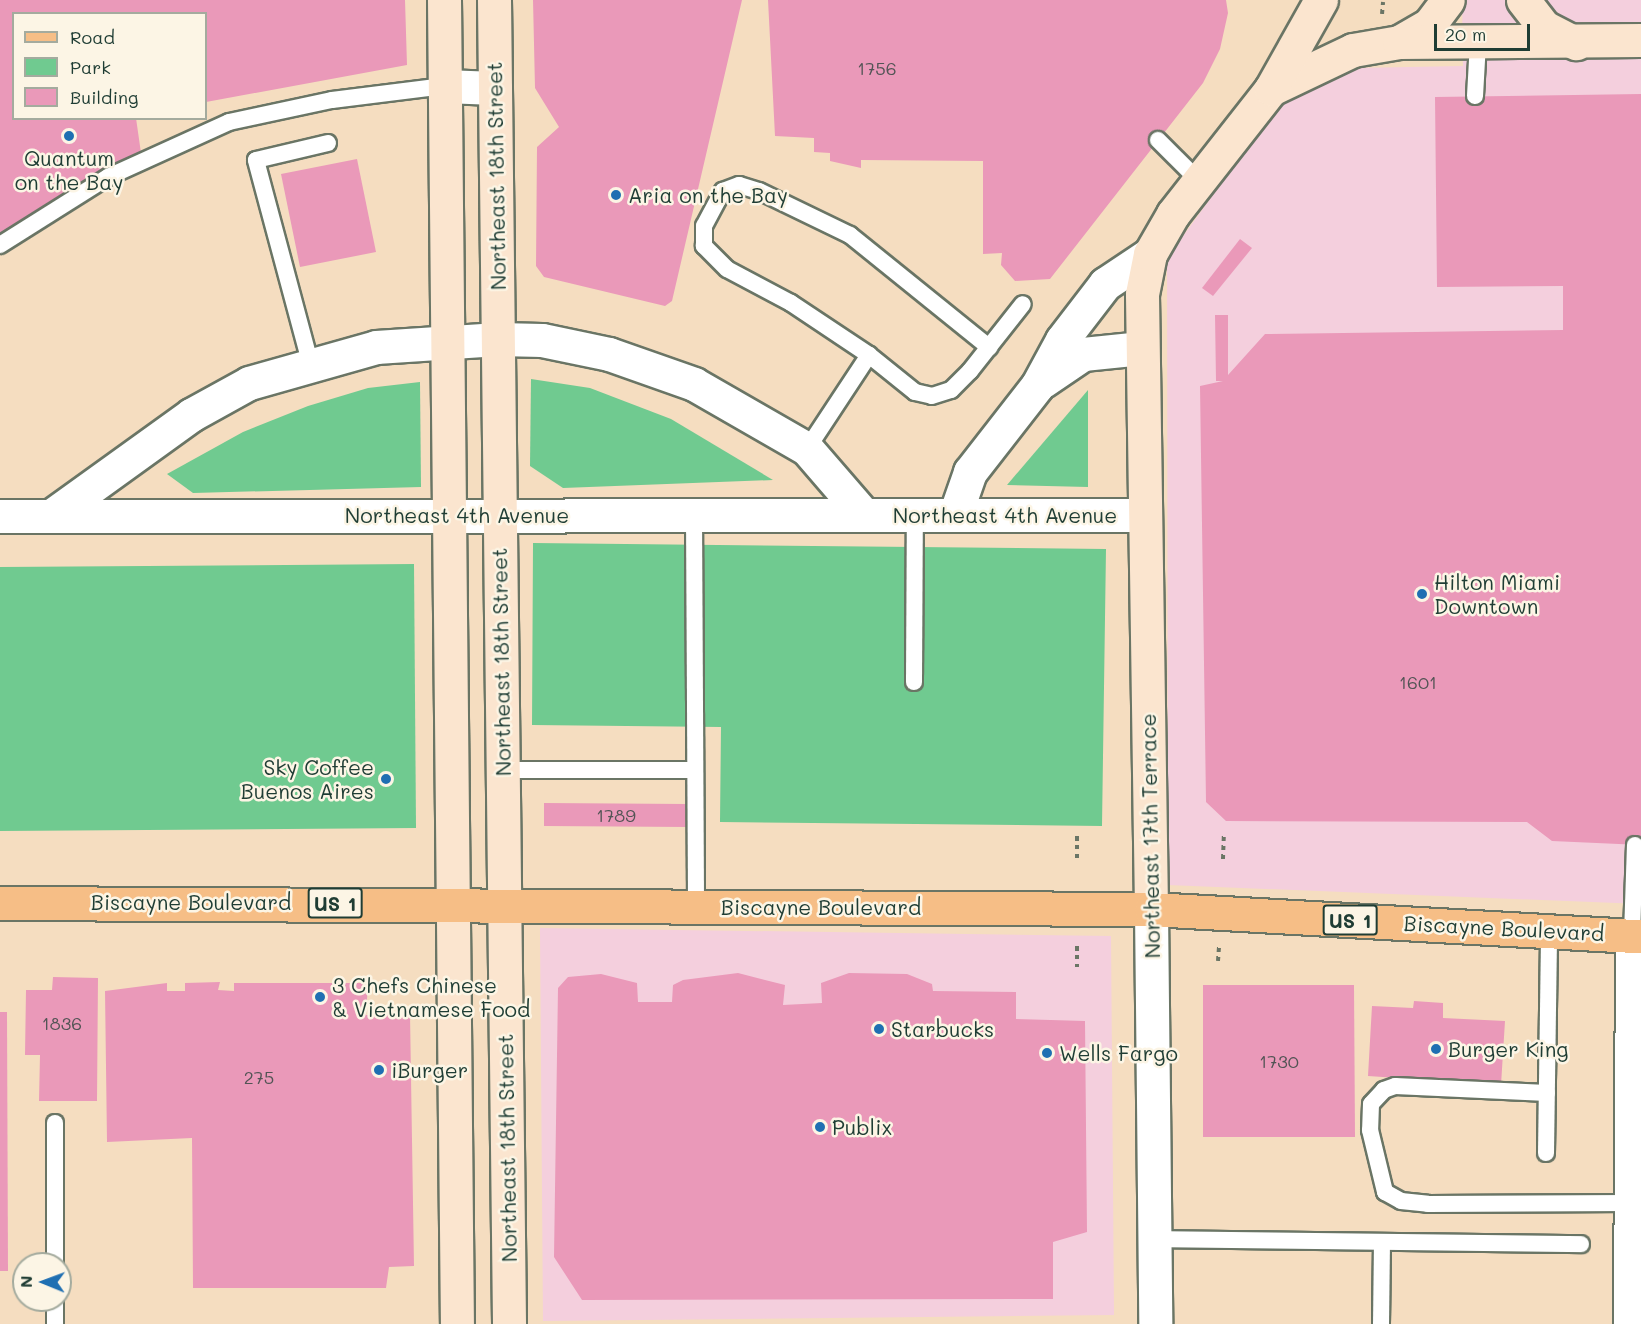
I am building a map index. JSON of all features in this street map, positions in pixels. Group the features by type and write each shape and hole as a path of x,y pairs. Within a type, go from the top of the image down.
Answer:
{"main road":[{"name":"Biscayne Boulevard","path":"0,903 1151,909 1636,935"}],"street":[{"path":"444,0 458,1324"},
{"name":"Northeast 18th Street","path":"494,0 509,1324"},
{"name":"Northeast 17th Terrace","path":"955,515 970,472 1037,386 1062,340 1105,284 1150,254 1199,181 1272,88 1321,0"},
{"path":"1399,42 1429,25 1448,0"},
{"path":"1523,0 1544,27 1578,44"},
{"path":"1272,88 1353,50 1399,42 1578,44 1635,34"},
{"path":"444,86 495,88"},
{"name":"Northeast 17th Terrace","path":"1150,254 1142,294 1142,348 1155,1324"},
{"name":"Northeast 4th Avenue","path":"51,516 191,415 249,383 309,362 376,347 447,340 498,339 542,340 609,354 694,384 807,448 864,515"},
{"name":"Northeast 17th Terrace","path":"1037,386 1083,354 1142,348"},
{"name":"Northeast 4th Avenue","path":"5,510 51,516 1145,515"},
{"path":"1630,1324 1629,1203 1635,1163 1636,935"}],"lane":[{"path":"1475,96 1478,43"},
{"path":"0,245 108,177 229,122 332,100 444,86"},
{"path":"1158,140 1199,181"},
{"path":"309,362 256,160 328,143"},
{"path":"989,347 850,235 759,191 739,185 723,191 704,226 704,246 727,269 791,303 869,355 915,392 932,396 951,390 989,347 1023,304"},
{"path":"807,448 869,355"},
{"path":"694,515 696,906"},
{"path":"914,682 915,515"},
{"path":"502,770 695,770"},
{"path":"1635,845 1636,935"},
{"path":"1546,1153 1549,930"},
{"path":"1547,1093 1395,1086 1384,1090 1371,1104 1370,1130 1385,1192 1401,1202 1428,1204 1629,1203"},
{"path":"55,1123 55,1252"},
{"path":"1155,1239 1382,1244 1581,1244"},
{"path":"1381,1324 1382,1244"}],"path":[{"path":"1223,859 1224,832"},
{"path":"1077,836 1077,858"},
{"path":"1077,946 1077,967"},
{"path":"1218,961 1219,946"}],"shaded area":[{"path":"1462,0 1641,0 1641,904 1168,885 1167,258 1283,99 1355,68 1463,66"},
{"name":"Publix","path":"540,928 1111,936 1114,1315 543,1321"}],"green space":[{"path":"531,379 590,388 671,419 773,480 563,488 530,466"},
{"path":"420,382 421,487 193,493 167,474 243,432 308,406 368,388"},
{"path":"1088,390 1088,487 1007,485"},
{"path":"533,543 1106,549 1102,826 720,822 721,727 532,725"},
{"path":"414,564 416,828 0,831 0,567"}],"building":[{"name":"Quantum on the Bay","path":"0,0 405,0 407,65 207,102 207,12 12,12 12,120 136,120 141,153 0,241"},
{"name":"Aria on the Bay","path":"533,0 742,0 672,301 665,306 544,277 536,266 537,147 559,127 535,88"},
{"path":"768,0 1226,0 1228,13 1220,49 1203,83 1050,279 1015,281 1001,265 1002,253 983,254 983,161 861,160 861,168 830,161 830,153 814,152 814,138 775,136"},
{"name":"Hilton Miami Downtown","path":"1641,94 1641,845 1552,841 1527,822 1226,821 1206,802 1200,386 1223,381 1216,381 1215,315 1228,315 1228,375 1265,334 1563,330 1563,286 1437,287 1435,97"},
{"path":"357,159 376,252 300,267 281,174"},
{"path":"1240,239 1252,248 1213,296 1202,288"},
{"path":"544,803 687,804 687,827 544,826"},
{"name":"Publix","path":"738,973 785,985 783,1005 822,1003 821,983 849,973 907,974 932,984 933,991 1016,992 1016,1019 1085,1021 1087,1232 1053,1242 1053,1299 582,1300 554,1257 558,988 568,977 601,974 637,983 638,1002 672,1002 673,985 683,980"},
{"path":"53,977 98,978 97,1101 39,1101 40,1055 25,1055 26,990 52,990"},
{"path":"220,982 218,990 234,991 234,983 368,983 366,1015 410,1014 414,1266 389,1267 386,1288 193,1288 192,1138 107,1142 105,991 167,983 167,991 185,991 185,983"},
{"path":"1203,985 1354,985 1355,1137 1203,1137"},
{"name":"Burger King","path":"1414,1001 1443,1003 1443,1018 1505,1021 1501,1085 1368,1076 1372,1006 1413,1008"},
{"path":"0,1012 7,1012 8,1271 0,1271"}],"place":[{"name":"Quantum on the Bay","path":"69,136"},
{"name":"Aria on the Bay","path":"616,195"},
{"name":"Hilton Miami Downtown","path":"1422,594"},
{"name":"Sky Coffee Buenos Aires","path":"386,779"},
{"name":"3 Chefs Chinese & Vietnamese Food","path":"320,997"},
{"name":"Starbucks","path":"879,1029"},
{"name":"Burger King","path":"1436,1049"},
{"name":"Wells Fargo","path":"1047,1053"},
{"name":"iBurger","path":"379,1070"},
{"name":"Publix","path":"820,1127"}]}
